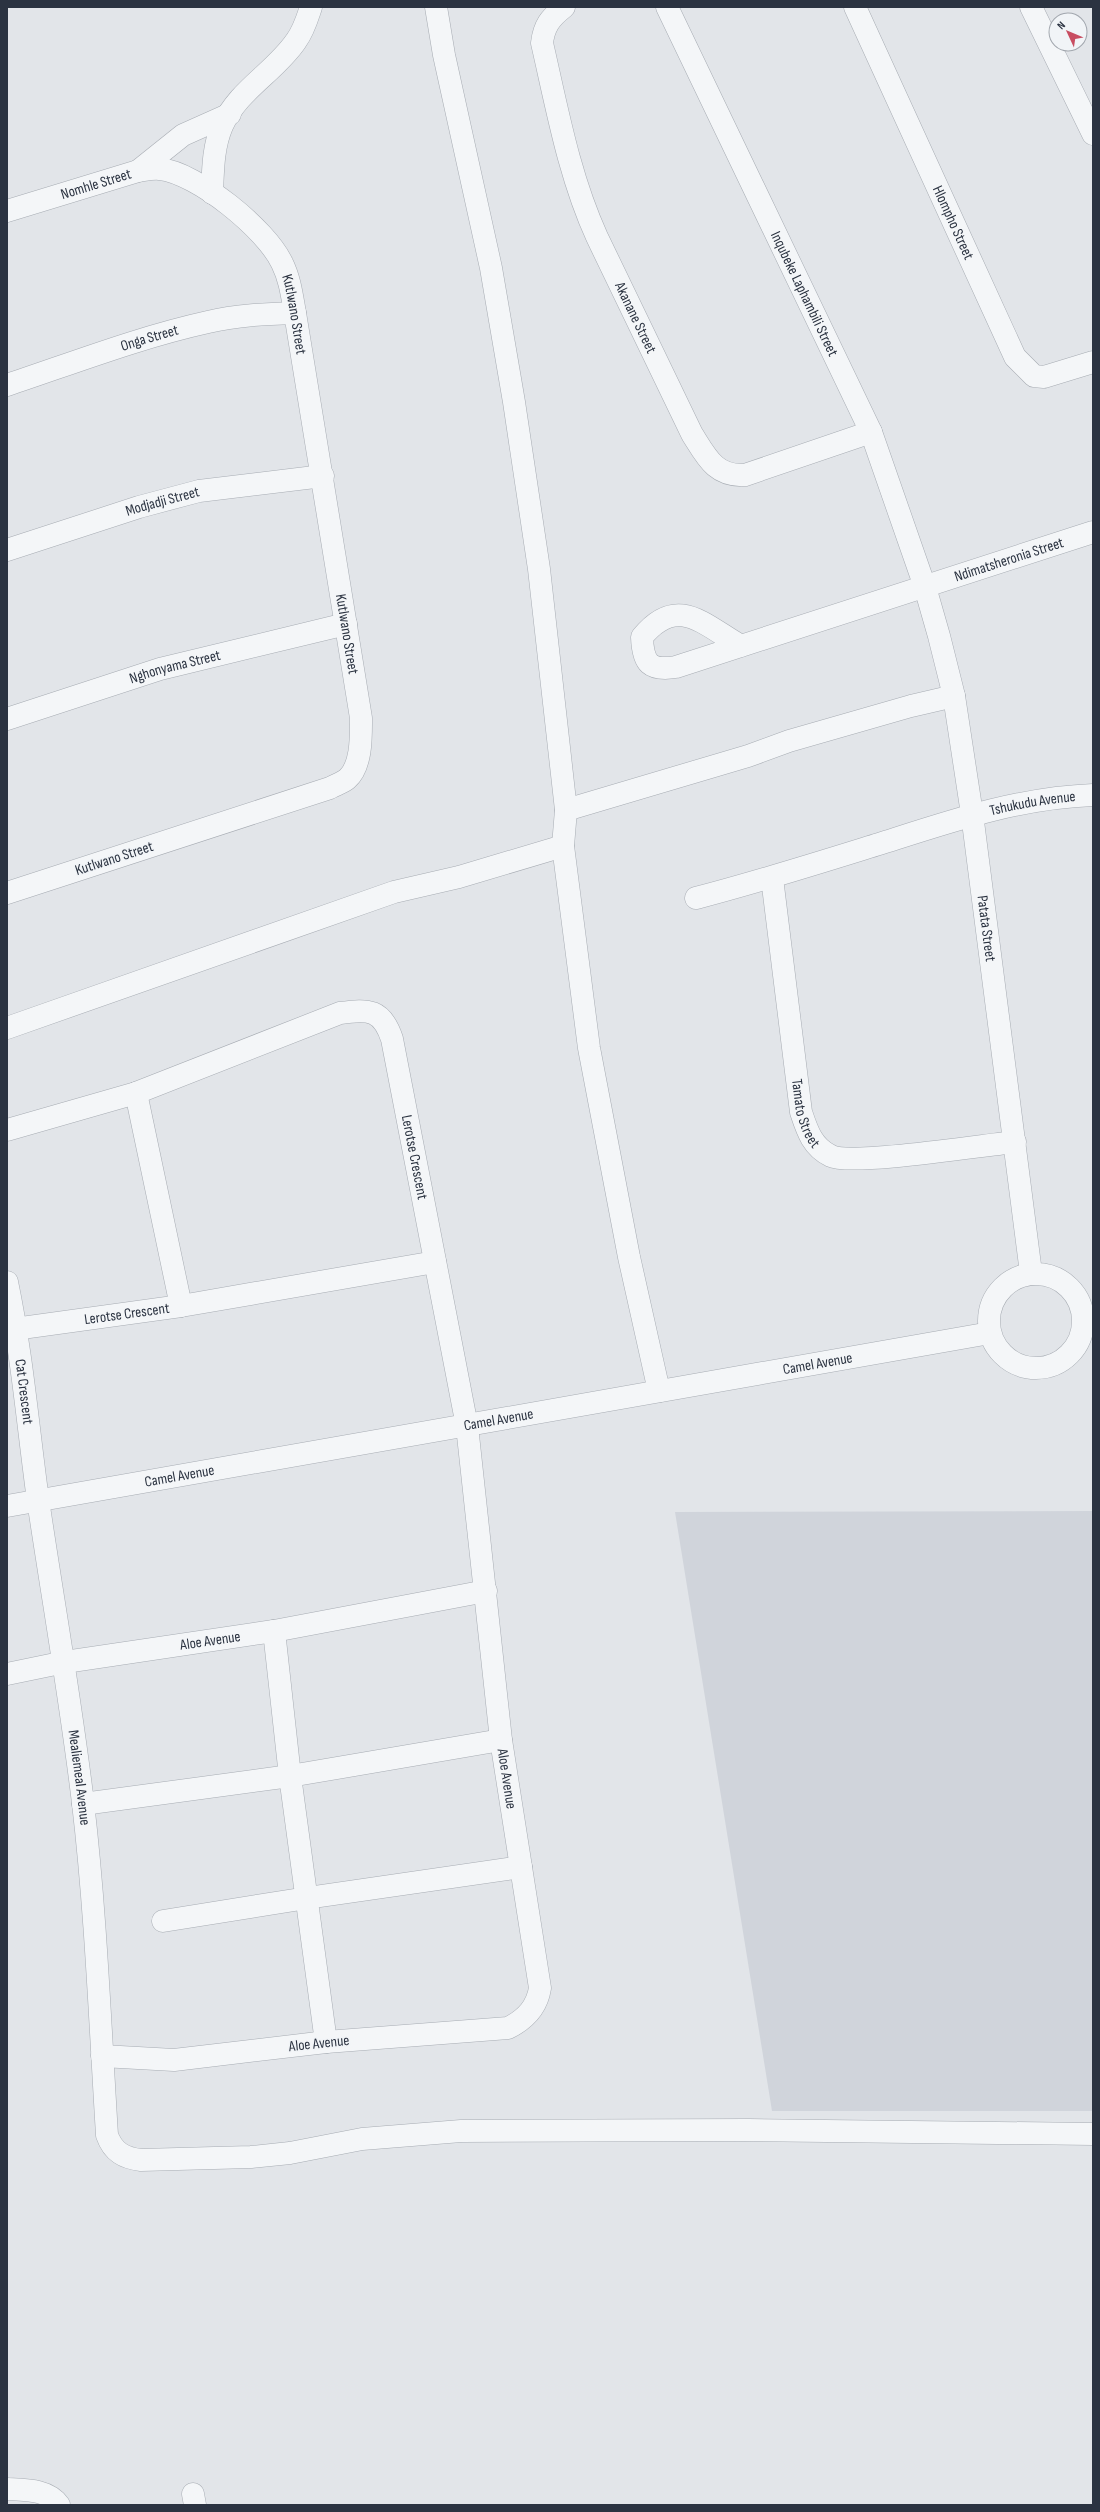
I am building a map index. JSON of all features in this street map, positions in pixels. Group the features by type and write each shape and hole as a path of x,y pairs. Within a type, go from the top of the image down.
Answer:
{"street":[{"path":"212,193 216,142 222,126 236,103 296,41 304,28 311,7"},
{"path":"436,7 444,55 491,268 514,402 539,569 566,810 562,846 589,1048 629,1257 659,1391"},
{"name":"Akanane Street","path":"564,7 552,16 544,29 542,43 576,183 597,237 692,434 704,454 722,473 733,476 744,476 871,432"},
{"name":"Inqubeke Laphambili Street","path":"667,7 871,432 925,587"},
{"name":"Hlompho Street","path":"855,7 1016,357 1034,376 1044,377 1093,362"},
{"path":"1031,7 1093,134"},
{"path":"138,171 183,135 230,114"},
{"name":"Nomhle Street","path":"7,211 138,171 159,169 185,176"},
{"name":"Kutlwano Street","path":"7,893 330,788 348,779 356,764 362,740 361,718 291,286 282,262 253,226 212,193 185,176"},
{"name":"Onga Street","path":"7,384 162,334 208,321 250,315 296,313"},
{"name":"Modjadji Street","path":"7,550 139,507 200,491 323,476"},
{"name":"Ndimatsheronia Street","path":"741,646 1093,532"},
{"name":"Patata Street","path":"925,587 954,696 972,814 1031,1273"},
{"name":"Nghonyama Street","path":"7,719 160,668 346,624"},
{"path":"566,810 748,756 789,741 911,706 954,696"},
{"name":"Tshukudu Avenue","path":"972,814 1024,801 1093,795"},
{"path":"696,898 772,878 972,814"},
{"path":"7,1028 394,892 459,877 562,846"},
{"name":"Tamato Street","path":"772,878 801,1112 808,1134 818,1147 831,1156 864,1159 1015,1142"},
{"name":"Lerotse Crescent","path":"7,1130 136,1093 328,1017 357,1011 368,1011 378,1015 388,1026 392,1039 435,1262 182,1306 12,1329"},
{"path":"136,1093 182,1306"},
{"path":"435,1262 467,1426 486,1591"},
{"path":"1031,1273 1046,1274 1061,1280 1073,1290 1088,1319 1082,1335 1074,1349 1063,1360 1048,1367 1032,1368 1017,1365 1004,1356 994,1344 990,1333 989,1314 994,1299 1003,1286 1016,1277 1031,1273"},
{"name":"Cat Crescent","path":"7,1282 12,1329 39,1501"},
{"name":"Camel Avenue","path":"7,1506 990,1333"},
{"name":"Mealiemeal Avenue","path":"39,1501 65,1662 83,1804 95,1923 102,2056 110,2142 119,2153 130,2158 141,2160 251,2157 290,2153 362,2139 461,2131 749,2130 1093,2134"},
{"name":"Aloe Avenue","path":"7,1674 65,1662 274,1631 486,1591 501,1740 540,1988 538,1999 526,2017 508,2028 326,2042 174,2060 102,2056"},
{"path":"274,1631 290,1776 326,2042"},
{"path":"83,1804 290,1776 501,1740"},
{"path":"163,1922 307,1898 521,1867"},
{"path":"7,2489 42,2492 56,2500 59,2505"}],"shaded area":[{"path":"1093,1511 1093,2111 772,2111 675,1512"}]}
